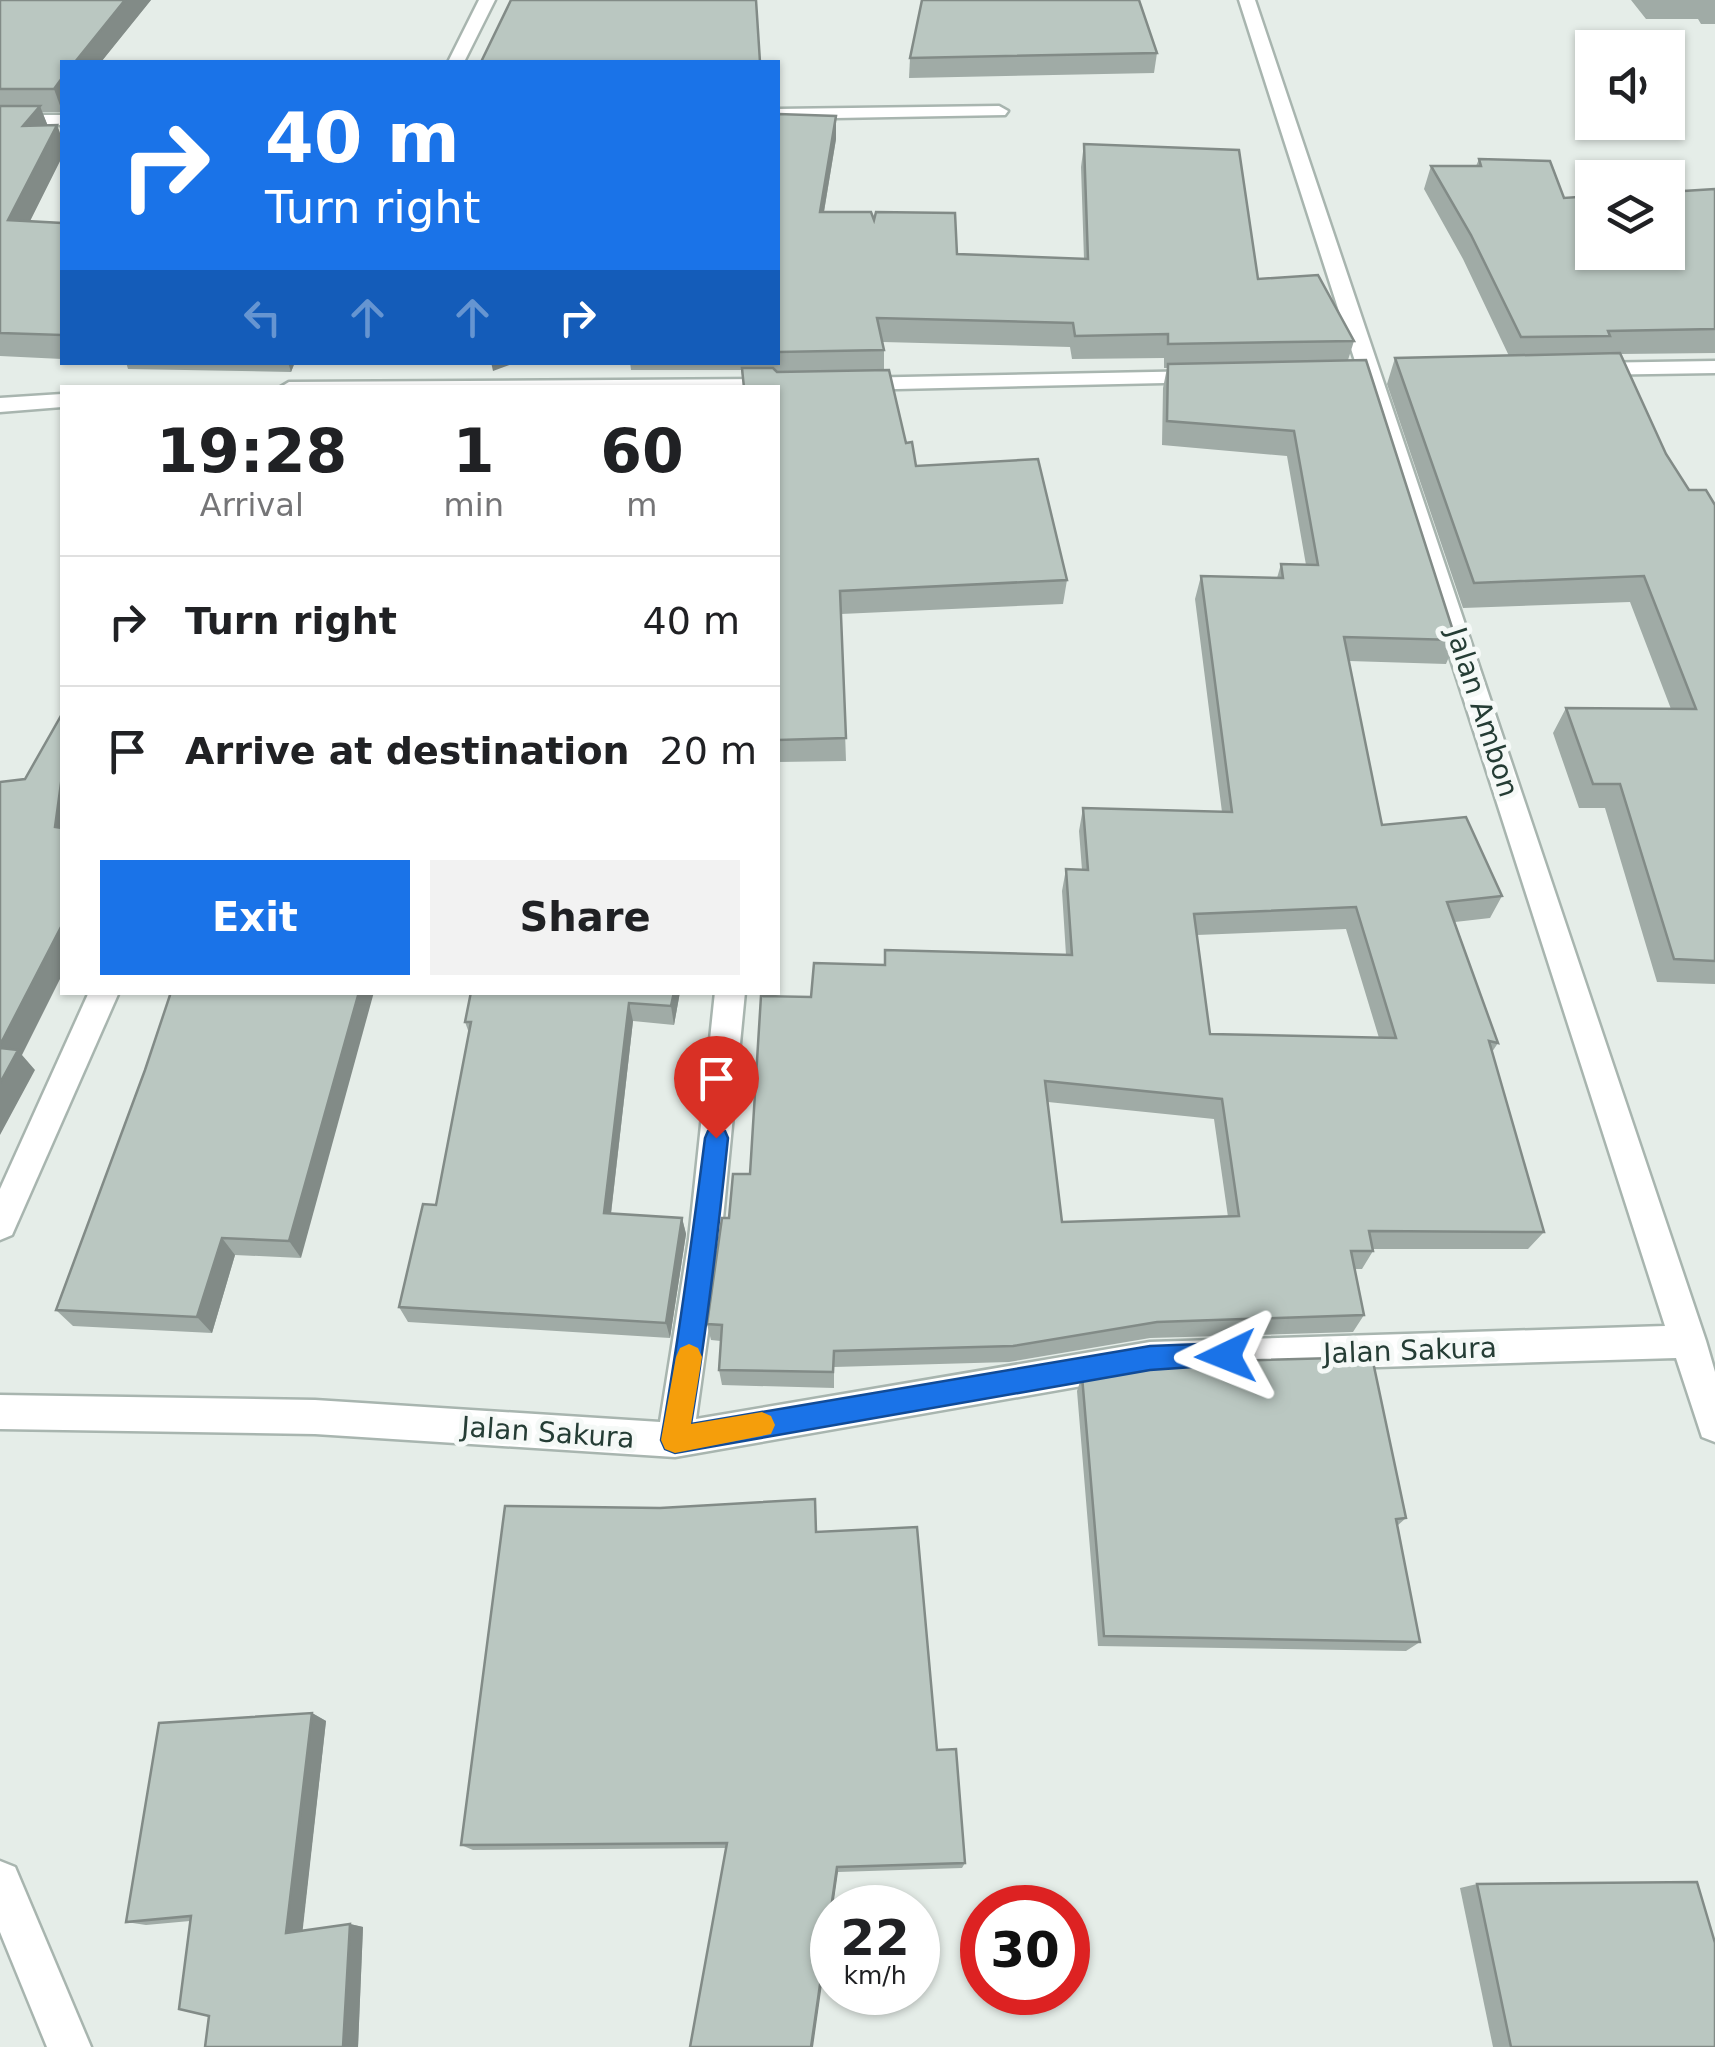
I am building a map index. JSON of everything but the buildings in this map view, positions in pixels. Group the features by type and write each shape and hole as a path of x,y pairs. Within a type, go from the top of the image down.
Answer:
{"street":[{"path":"457,60 488,0"},
{"name":"Jalan Ambon","path":"1248,0 1715,1424"},
{"path":"780,114 999,111"},
{"path":"0,120 60,120"},
{"path":"1562,370 1715,367"},
{"path":"838,384 1232,376"},
{"path":"780,386 798,385"},
{"path":"0,405 60,401"},
{"path":"0,1225 103,995"},
{"path":"675,1440 705,1239 730,995"},
{"name":"Jalan Sakura","path":"0,1412 315,1417 675,1440 1150,1358 1688,1341"},
{"path":"0,1882 69,2047"}],"slow traffic":[{"path":"689,1357 675,1440 762,1425"}],"route":[{"path":"716,1138 699,1287 692,1311 691,1344 675,1440 1150,1358 1226,1356"}]}
